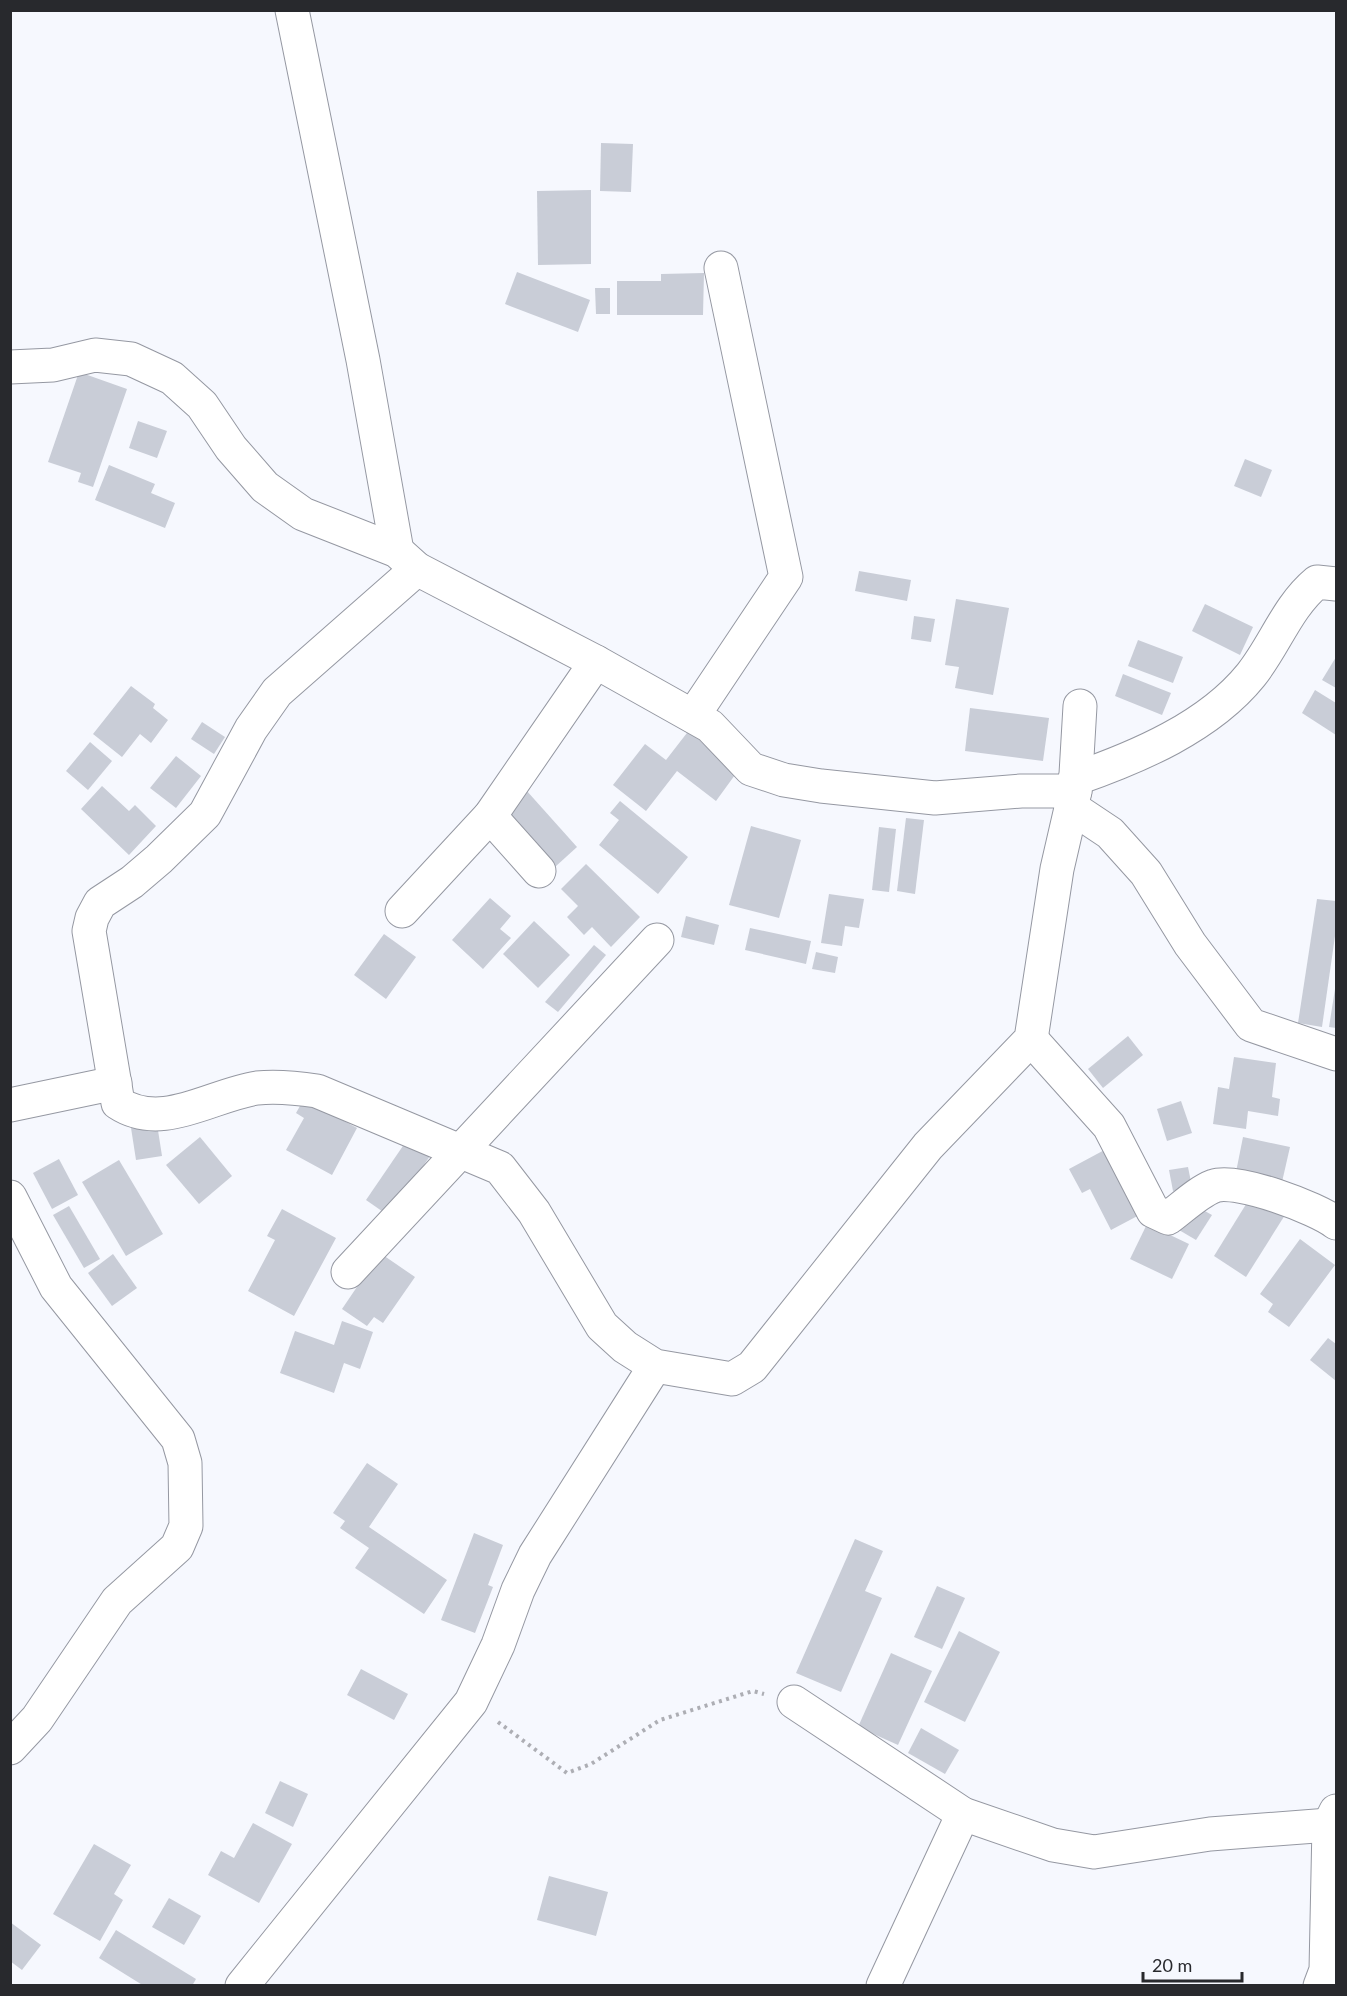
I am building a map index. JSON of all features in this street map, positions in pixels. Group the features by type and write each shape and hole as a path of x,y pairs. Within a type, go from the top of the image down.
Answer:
{"street":[{"path":"292,10 363,360 407,560"},
{"path":"693,716 786,578 721,267"},
{"path":"10,367 53,364 95,355 131,359 172,378 202,405 231,448 265,488 303,514 407,560 597,662 711,726 751,769 784,780 879,794 934,798 1021,791 1074,792 1109,767 1166,740 1226,704 1252,674 1302,595 1317,582 1336,584"},
{"path":"407,560 277,692 251,729 205,814 159,860 132,882 100,903 92,918 89,931 118,1103 131,1112 178,1113 255,1089 288,1086 317,1090 500,1168 534,1212 602,1326 625,1347 655,1366 732,1379 752,1367 928,1146 1031,1039 1056,869 1074,792 1080,706"},
{"path":"402,911 490,816 597,662"},
{"path":"1074,792 1146,873 1190,944 1251,1025 1336,1054"},
{"path":"490,816 539,872"},
{"path":"348,1272 657,940"},
{"path":"1031,1039 1108,1126 1153,1211 1168,1218 1215,1186 1241,1187 1294,1202 1324,1214 1336,1223"},
{"path":"10,1105 115,1083"},
{"path":"10,1197 56,1287 178,1438 185,1463 186,1526 177,1547 117,1601 37,1719 10,1748"},
{"path":"242,1986 471,1702 498,1645 518,1590 535,1555 655,1366"},
{"path":"794,1702 963,1814 1053,1845 1094,1852 1333,1818 1326,1970 1320,1986"},
{"path":"883,1986 963,1814"}],"path":[{"path":"471,1702 567,1773 591,1764 660,1720 753,1691 794,1702"}],"building":[{"path":"601,143 633,144 631,192 600,191"},
{"path":"591,190 591,264 538,265 537,191"},
{"path":"517,272 590,300 578,332 505,304"},
{"path":"704,273 703,315 617,315 617,281 661,281 661,274"},
{"path":"595,288 610,288 610,314 596,314"},
{"path":"79,372 127,389 93,487 78,482 81,473 48,462"},
{"path":"138,421 167,431 157,458 129,448"},
{"path":"1245,459 1272,470 1261,497 1234,486"},
{"path":"109,465 155,484 151,493 175,503 165,528 95,500"},
{"path":"859,571 911,580 907,601 855,591"},
{"path":"956,599 1009,608 993,695 955,688 959,667 945,665"},
{"path":"1205,604 1253,627 1240,655 1192,631"},
{"path":"914,616 935,619 931,642 911,639"},
{"path":"1138,640 1183,657 1173,683 1128,666"},
{"path":"1336,657 1336,688 1322,680"},
{"path":"1123,674 1171,693 1162,715 1115,696"},
{"path":"131,686 155,704 153,708 168,720 151,743 140,734 122,757 93,734"},
{"path":"1315,690 1336,703 1336,735 1302,713"},
{"path":"970,708 1049,718 1043,761 965,751"},
{"path":"202,722 225,737 214,754 191,739"},
{"path":"690,729 740,768 716,801 677,771 646,811 613,785 645,744 666,760"},
{"path":"90,742 112,761 88,790 66,771"},
{"path":"176,756 201,776 176,808 150,788"},
{"path":"102,786 129,811 135,805 156,826 129,855 81,809"},
{"path":"526,790 577,847 555,867 504,810"},
{"path":"620,801 688,857 658,894 599,845 619,820 610,813"},
{"path":"906,818 924,820 915,894 897,891"},
{"path":"751,826 801,840 779,918 729,905"},
{"path":"879,827 896,829 889,892 872,890"},
{"path":"586,864 640,917 611,947 592,927 584,935 567,917 578,906 561,889"},
{"path":"829,894 864,899 859,928 845,926 842,946 821,943"},
{"path":"490,898 511,916 500,929 511,938 483,969 452,940"},
{"path":"1317,899 1336,901 1336,929 1322,1027 1298,1023"},
{"path":"686,916 719,925 714,945 681,937"},
{"path":"534,921 570,955 538,988 503,954"},
{"path":"750,928 811,941 806,964 745,950"},
{"path":"384,934 416,957 386,999 354,975"},
{"path":"594,945 606,955 558,1012 545,1002"},
{"path":"816,952 838,957 835,973 812,969"},
{"path":"1336,989 1336,1028 1329,1027"},
{"path":"1128,1036 1143,1055 1103,1088 1088,1069"},
{"path":"1234,1057 1276,1063 1272,1097 1280,1099 1278,1116 1248,1111 1246,1129 1213,1124 1218,1087 1229,1089"},
{"path":"304,1099 357,1128 332,1175 286,1150 304,1118 296,1113"},
{"path":"1181,1101 1192,1133 1167,1141 1157,1109"},
{"path":"157,1124 162,1156 136,1160 131,1128"},
{"path":"200,1137 232,1176 199,1204 166,1165"},
{"path":"1243,1137 1290,1147 1282,1182 1236,1172"},
{"path":"407,1140 430,1156 389,1216 366,1200"},
{"path":"1110,1147 1145,1212 1111,1230 1090,1189 1082,1193 1069,1169"},
{"path":"59,1159 78,1195 52,1209 33,1173"},
{"path":"119,1160 163,1234 126,1256 82,1182"},
{"path":"1188,1167 1192,1187 1173,1191 1169,1170"},
{"path":"1248,1201 1285,1215 1246,1277 1214,1256"},
{"path":"1194,1205 1212,1215 1196,1240 1179,1230"},
{"path":"69,1206 100,1259 84,1268 53,1215"},
{"path":"282,1209 336,1238 294,1316 248,1291 275,1240 267,1236"},
{"path":"1147,1224 1189,1244 1172,1279 1130,1259"},
{"path":"1300,1239 1335,1265 1289,1327 1268,1312 1273,1304 1260,1294"},
{"path":"380,1253 415,1277 383,1323 374,1317 367,1326 342,1309"},
{"path":"113,1254 137,1288 112,1306 88,1273"},
{"path":"342,1321 373,1332 360,1369 344,1363 334,1393 280,1373 295,1331 334,1345"},
{"path":"1328,1338 1336,1344 1336,1381 1310,1360"},
{"path":"367,1463 398,1484 369,1527 447,1580 424,1614 355,1568 369,1548 340,1528 345,1521 333,1513"},
{"path":"474,1533 503,1545 488,1585 493,1587 475,1633 441,1620"},
{"path":"855,1539 883,1551 865,1591 882,1598 841,1692 796,1673"},
{"path":"937,1586 965,1598 942,1649 914,1637"},
{"path":"959,1631 1000,1652 965,1722 924,1702"},
{"path":"891,1653 932,1671 898,1745 858,1727"},
{"path":"361,1669 408,1694 394,1720 347,1695"},
{"path":"921,1728 959,1750 945,1774 908,1753"},
{"path":"280,1781 308,1794 293,1827 265,1813"},
{"path":"253,1823 292,1844 259,1903 208,1875 221,1851 234,1858"},
{"path":"94,1844 131,1865 114,1894 123,1900 100,1941 53,1914"},
{"path":"549,1876 608,1892 596,1936 537,1920"},
{"path":"169,1898 201,1916 184,1945 152,1927"},
{"path":"10,1922 41,1945 22,1970 10,1961"},
{"path":"116,1930 196,1979 192,1986 144,1986 99,1958"}]}
